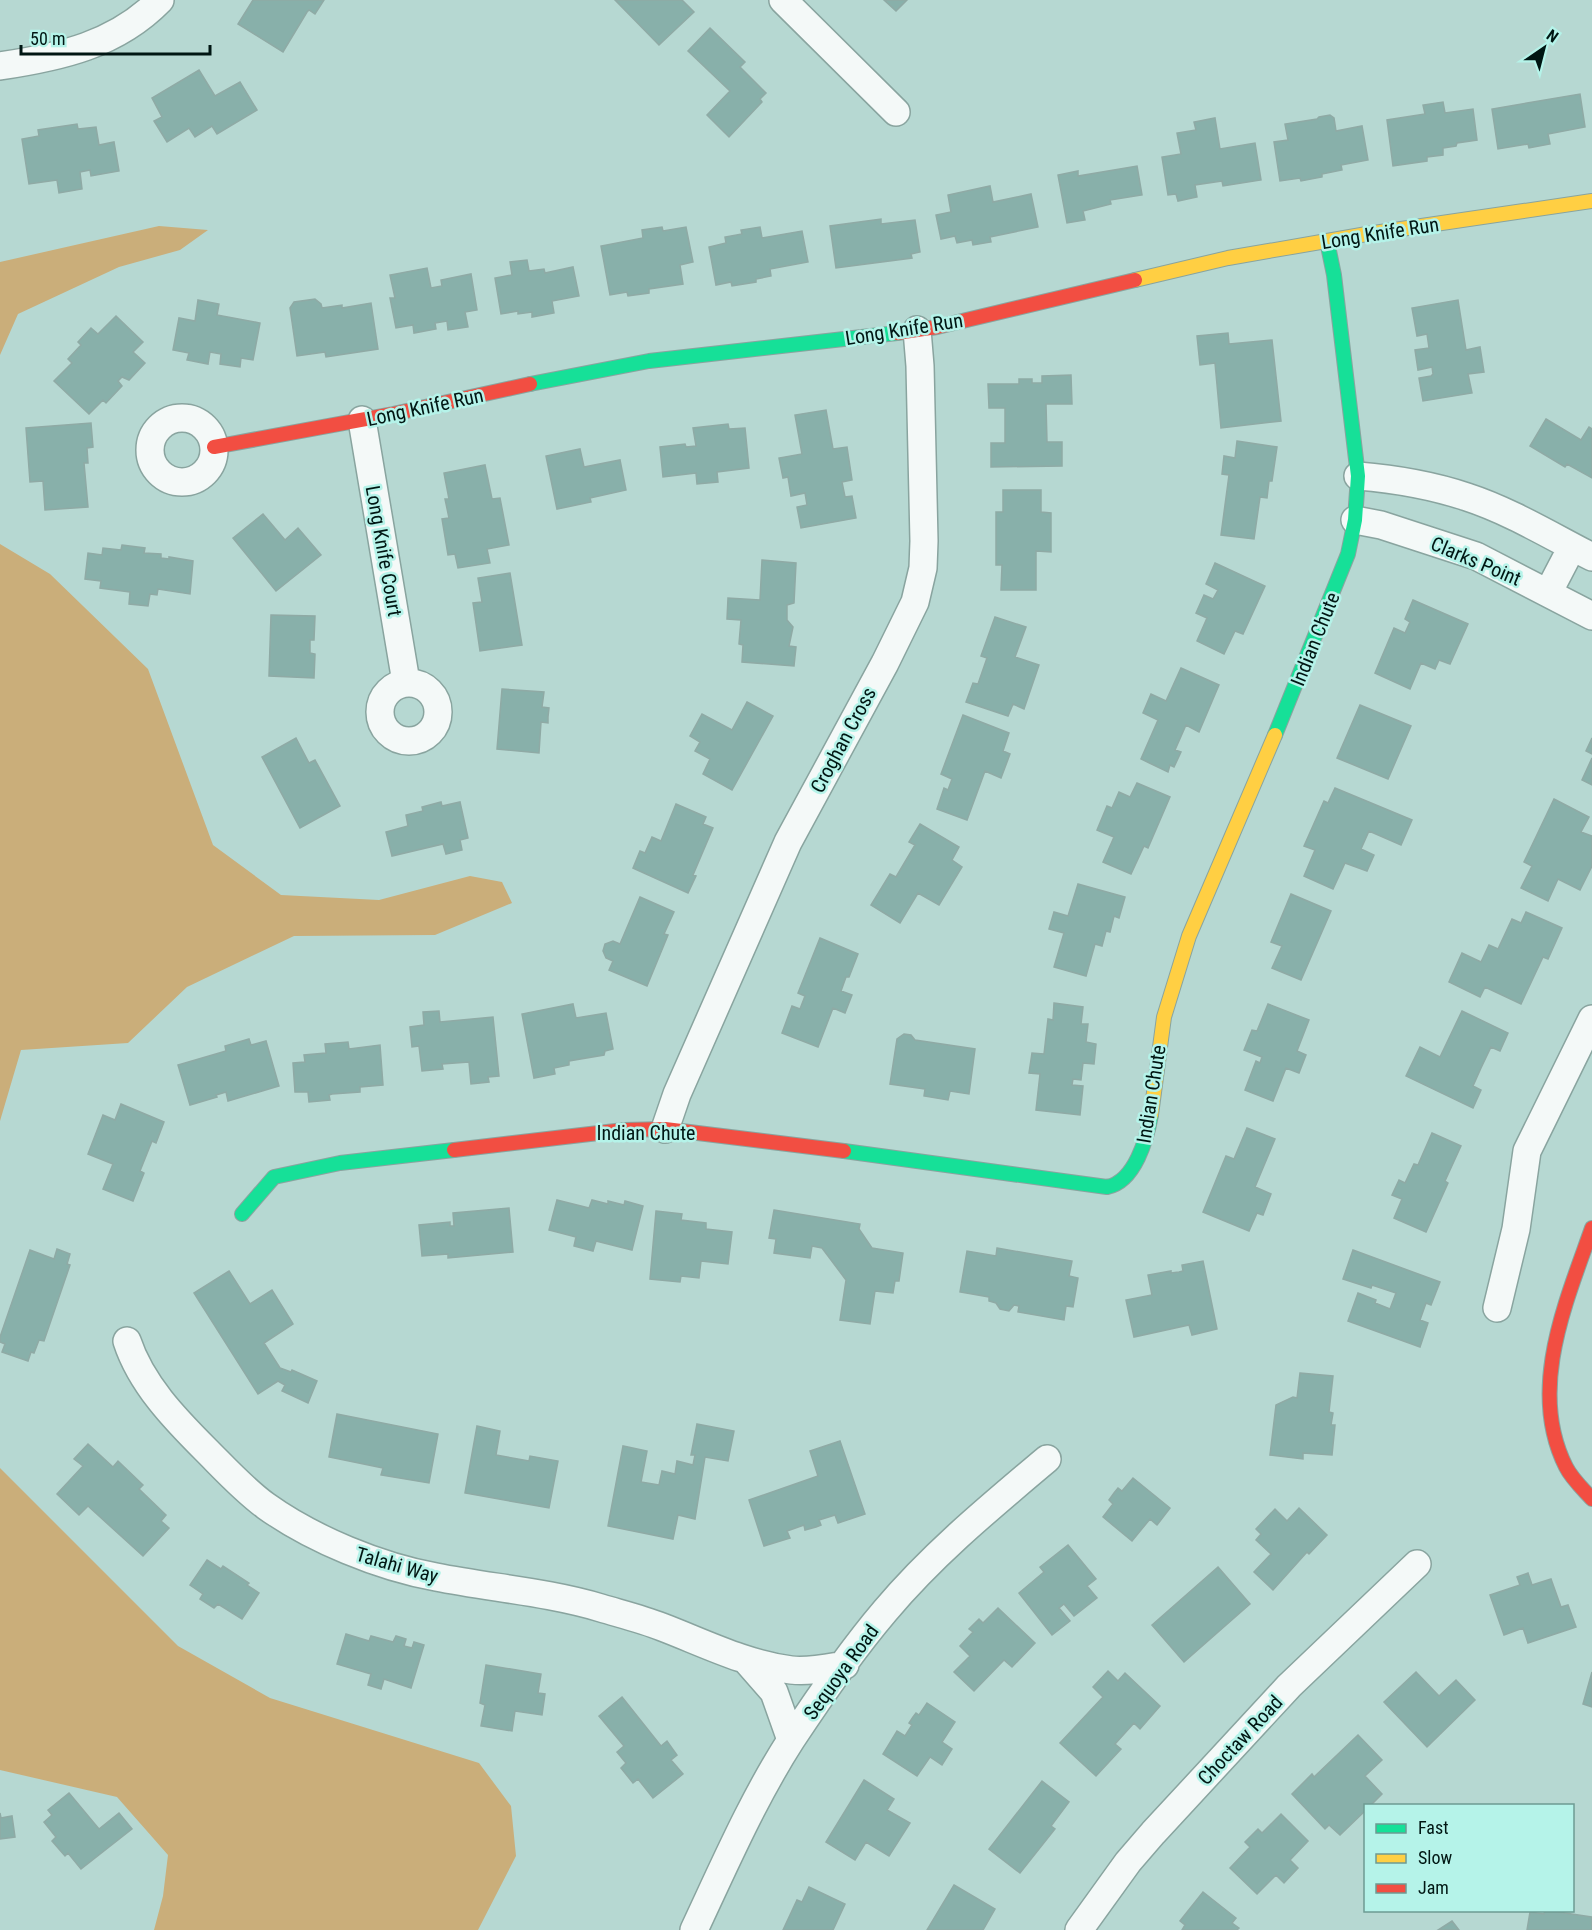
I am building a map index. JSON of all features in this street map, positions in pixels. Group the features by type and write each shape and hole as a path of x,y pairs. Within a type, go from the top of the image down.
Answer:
{"street":[{"path":"0,66 44,59 92,45 116,35 136,22 160,0"},
{"path":"783,0 896,112"},
{"name":"Long Knife Run","path":"214,447 362,420 590,371 649,361 917,330 1228,258 1367,234 1592,201"},
{"name":"Indian Chute","path":"242,1214 261,1189 274,1177 289,1173 340,1163 624,1130 665,1129 797,1144 1095,1187 1111,1187 1123,1178 1135,1167 1145,1145 1162,1026 1175,975 1189,936 1294,690 1348,554 1355,520 1358,476 1334,275 1327,242"},
{"name":"Croghan Cross","path":"665,1129 677,1094 788,842 885,663 915,602 923,568 924,541 920,366 917,330"},
{"name":"Long Knife Court","path":"362,420 406,682"},
{"path":"1358,476 1390,478 1468,497 1510,515 1582,552 1548,593"},
{"name":"Clarks Point","path":"1355,520 1419,537 1476,556 1592,616"},
{"path":"1497,1308 1516,1229 1527,1151 1592,1019"},
{"path":"1592,1228 1558,1328 1550,1368 1550,1401 1556,1443 1567,1468 1592,1499"},
{"name":"Talahi Way","path":"126,1341 133,1361 160,1401 198,1442 266,1506 323,1539 359,1556 433,1577 599,1607 659,1626 746,1660 791,1670 816,1670 844,1665"},
{"name":"Sequoya Road","path":"694,1930 734,1846 791,1740 844,1665 887,1610 941,1551 1047,1459"},
{"name":"Choctaw Road","path":"1079,1930 1128,1862 1153,1833 1289,1686 1417,1564"},
{"name":"Talahi Way","path":"746,1660 774,1692 791,1740"}],"shaded area":[{"path":"159,226 208,230 180,250 119,267 18,314 0,355 0,262"},
{"path":"0,544 50,574 148,669 213,845 281,895 379,900 470,876 502,882 512,903 435,935 294,936 187,987 128,1043 21,1050 0,1121"},
{"path":"0,1468 178,1646 270,1698 479,1763 511,1806 516,1856 478,1930 154,1930 163,1896 168,1855 117,1797 0,1770"}],"building":[{"path":"253,0 324,0 315,14 309,10 307,12 283,52 238,24"},
{"path":"615,0 682,0 694,12 659,45"},
{"path":"884,0 907,0 896,11"},
{"path":"710,28 745,62 740,67 766,93 760,99 762,102 729,137 707,115 730,91 688,51"},
{"path":"199,70 215,96 240,82 257,110 217,134 212,126 195,137 189,128 167,142 154,121 162,117 152,98"},
{"path":"1580,94 1585,127 1548,134 1550,144 1529,148 1528,144 1498,149 1492,109"},
{"path":"1443,102 1445,113 1473,109 1477,140 1443,148 1443,155 1427,157 1427,161 1393,166 1387,120 1425,114 1423,105"},
{"path":"1330,115 1334,118 1336,131 1362,126 1368,160 1341,165 1342,170 1322,174 1322,177 1301,181 1300,178 1280,181 1274,142 1288,140 1285,124"},
{"path":"1215,118 1220,149 1255,143 1261,180 1223,186 1222,181 1195,185 1197,197 1178,201 1176,194 1168,195 1162,157 1181,154 1177,133 1196,130 1194,122"},
{"path":"77,124 78,129 96,127 99,145 114,142 119,171 91,176 90,170 80,172 82,189 59,193 57,180 29,184 22,139 39,136 38,130"},
{"path":"1137,166 1142,195 1110,200 1111,204 1083,211 1085,220 1067,223 1058,175 1078,171 1078,176"},
{"path":"990,186 993,202 1031,194 1038,227 990,237 991,242 973,245 972,240 957,243 955,236 941,239 936,215 951,212 948,195"},
{"path":"881,219 881,224 915,220 920,252 911,254 912,258 836,268 830,226"},
{"path":"662,227 663,231 686,227 693,262 680,265 683,284 649,289 649,293 628,296 627,292 610,295 601,246 643,238 642,230"},
{"path":"760,227 762,238 802,231 808,262 770,269 771,276 756,279 756,282 732,286 731,282 716,285 709,247 726,243 725,237 742,234 741,230"},
{"path":"527,260 529,271 544,269 545,273 573,267 579,296 552,301 554,313 532,317 532,312 518,314 518,311 501,314 495,278 512,275 510,262"},
{"path":"427,268 431,288 442,286 441,280 471,274 477,310 465,312 468,327 448,330 447,321 435,323 436,329 414,333 413,325 396,328 390,298 395,298 390,275"},
{"path":"315,299 322,308 342,305 342,308 371,303 378,349 326,357 325,352 297,356 290,308 294,302"},
{"path":"198,300 219,304 217,315 260,323 253,360 241,358 240,367 220,364 221,354 210,352 208,364 187,360 189,353 173,350 179,318 195,321"},
{"path":"1458,300 1466,350 1480,347 1484,372 1468,374 1472,393 1423,401 1419,378 1433,374 1432,367 1418,370 1415,350 1429,348 1427,334 1417,336 1412,308"},
{"path":"116,316 143,342 133,352 145,363 129,380 122,377 118,381 122,386 106,403 103,400 89,414 54,381 72,363 68,359 81,345 78,342 91,328 98,334"},
{"path":"1228,333 1229,344 1272,340 1281,421 1221,428 1215,363 1200,365 1197,336"},
{"path":"1071,375 1072,404 1046,404 1047,442 1062,442 1062,466 991,467 991,443 1005,443 1005,408 989,408 988,384 1019,384 1019,379 1032,379 1032,383 1042,383 1042,376"},
{"path":"826,410 833,449 847,447 852,480 842,482 845,497 852,496 856,518 801,528 797,507 807,505 805,493 791,496 788,477 783,478 779,458 802,454 795,415"},
{"path":"1546,419 1581,440 1589,427 1592,429 1592,478 1567,464 1565,467 1530,446"},
{"path":"91,423 93,447 87,448 88,463 84,463 88,507 45,510 43,481 30,482 26,428"},
{"path":"728,424 729,429 745,428 749,468 717,472 718,482 697,484 696,473 663,477 660,447 685,444 686,447 696,446 693,428"},
{"path":"1237,441 1277,447 1267,498 1260,497 1254,539 1221,535 1229,475 1222,474 1224,456 1235,458"},
{"path":"580,449 584,467 620,460 626,490 590,498 591,502 557,509 546,456"},
{"path":"485,465 492,499 500,498 509,545 487,549 490,563 458,568 455,554 448,555 442,519 449,518 445,499 449,499 444,473"},
{"path":"1003,490 1041,490 1041,512 1051,513 1051,552 1036,551 1036,590 1001,590 1002,565 996,565 996,512 1003,512"},
{"path":"263,514 285,540 298,528 321,555 276,591 233,538"},
{"path":"122,545 145,548 144,553 161,554 161,558 193,561 190,594 158,589 157,595 150,594 148,606 129,604 130,592 100,588 101,581 85,579 88,553 102,555 103,548 121,550"},
{"path":"762,560 796,563 794,603 787,605 787,620 793,627 789,646 796,647 794,666 742,662 743,645 739,644 741,620 727,619 728,598 760,600"},
{"path":"1215,563 1265,586 1243,634 1235,631 1224,654 1197,641 1207,618 1196,613 1204,595 1213,599 1218,590 1206,584"},
{"path":"510,573 522,645 480,651 473,603 482,602 478,578"},
{"path":"1413,600 1468,624 1450,664 1439,660 1435,669 1421,663 1410,689 1375,673 1394,628 1405,633 1410,622 1405,619"},
{"path":"271,615 315,616 314,640 310,640 310,653 315,654 314,678 269,676"},
{"path":"995,617 1026,627 1015,657 1039,665 1024,709 1013,704 1008,716 966,702 973,683 978,684 987,658 981,656"},
{"path":"1181,668 1219,685 1199,732 1186,725 1175,750 1181,752 1174,767 1170,765 1168,772 1141,759 1158,720 1143,713 1151,694 1166,701"},
{"path":"502,689 544,692 542,707 549,708 548,723 541,722 539,753 497,749"},
{"path":"747,702 773,716 732,790 703,774 710,759 695,751 700,742 690,736 702,714 732,730"},
{"path":"1360,705 1411,726 1388,779 1337,758"},
{"path":"963,715 1009,733 1003,751 1010,754 1001,778 985,771 967,820 937,809 944,788 948,790 952,779 941,774"},
{"path":"296,738 309,763 315,760 340,806 300,828 262,757"},
{"path":"1592,738 1592,754 1586,751"},
{"path":"1592,758 1592,785 1582,780"},
{"path":"1137,783 1170,797 1148,848 1144,846 1131,874 1103,862 1114,837 1097,830 1107,806 1112,808 1119,792 1130,797"},
{"path":"1335,788 1412,820 1401,845 1369,831 1361,849 1374,855 1367,871 1345,863 1333,889 1304,876 1315,850 1304,846 1324,801 1328,803"},
{"path":"1554,799 1589,817 1581,832 1592,836 1592,866 1580,890 1558,879 1548,901 1521,888 1532,866 1524,862"},
{"path":"441,802 442,806 460,802 468,838 460,840 462,850 446,854 443,844 392,856 386,832 408,826 406,815 423,811 422,807"},
{"path":"676,804 706,817 703,824 713,828 688,893 633,868 640,851 645,853 652,837 661,841"},
{"path":"920,824 959,847 952,860 962,867 939,905 918,893 900,923 871,905 890,874 896,877 915,845 909,842"},
{"path":"1078,884 1125,897 1119,918 1114,916 1110,932 1106,931 1102,946 1095,944 1086,976 1054,967 1064,933 1049,929 1054,912 1068,916"},
{"path":"1291,894 1331,911 1301,980 1272,968 1282,946 1271,942"},
{"path":"640,897 674,912 664,934 668,935 647,986 609,970 613,961 606,958 603,951 605,944 613,941 620,944"},
{"path":"1526,912 1562,928 1548,959 1543,957 1521,1004 1485,987 1480,997 1449,982 1462,953 1481,962 1489,945 1498,949 1512,919 1521,923"},
{"path":"820,938 858,954 841,991 852,995 845,1013 833,1008 818,1047 782,1033 792,1006 800,1009 805,996 798,993"},
{"path":"1054,1003 1083,1007 1081,1024 1088,1024 1086,1042 1096,1044 1094,1064 1083,1063 1081,1080 1073,1079 1072,1085 1083,1086 1080,1115 1036,1110 1040,1074 1029,1073 1032,1053 1044,1054 1048,1019 1053,1020"},
{"path":"573,1004 576,1018 606,1013 613,1049 605,1051 604,1055 569,1061 569,1065 554,1068 555,1074 534,1078 522,1014"},
{"path":"1268,1004 1309,1020 1297,1051 1306,1055 1299,1073 1286,1068 1273,1101 1245,1090 1256,1061 1260,1063 1262,1057 1244,1050 1252,1030 1257,1031"},
{"path":"439,1011 440,1022 493,1017 499,1076 488,1077 489,1082 471,1084 469,1062 442,1064 443,1069 422,1071 419,1046 412,1047 410,1027 424,1025 423,1012"},
{"path":"1462,1011 1508,1033 1500,1051 1491,1047 1481,1068 1473,1086 1481,1090 1473,1108 1406,1076 1420,1047 1440,1057"},
{"path":"904,1034 911,1035 915,1040 975,1049 969,1094 950,1091 948,1100 924,1096 925,1089 890,1084 897,1039"},
{"path":"249,1039 251,1045 266,1041 279,1086 228,1101 226,1092 190,1105 178,1065 226,1051 225,1046"},
{"path":"348,1042 349,1049 380,1045 383,1085 360,1087 360,1092 332,1094 329,1095 330,1100 309,1102 308,1092 295,1092 293,1063 305,1062 304,1055 326,1053 325,1044"},
{"path":"121,1104 164,1122 156,1143 152,1141 140,1171 144,1173 133,1201 103,1189 113,1164 88,1154 103,1115 115,1120"},
{"path":"1247,1128 1275,1139 1255,1187 1271,1194 1263,1215 1257,1213 1249,1231 1203,1212 1226,1156 1234,1159"},
{"path":"1432,1133 1461,1146 1445,1181 1448,1183 1426,1232 1394,1218 1402,1199 1392,1195 1399,1180 1405,1183 1414,1164 1418,1165"},
{"path":"557,1200 589,1208 592,1200 624,1205 625,1201 643,1206 632,1250 596,1241 593,1251 574,1246 576,1237 549,1230"},
{"path":"509,1208 513,1252 448,1258 448,1254 422,1256 419,1225 450,1222 450,1226 454,1226 453,1213"},
{"path":"774,1210 860,1224 859,1229 872,1248 903,1253 899,1281 895,1281 893,1293 875,1291 870,1324 840,1320 846,1280 822,1248 812,1246 810,1258 774,1253 776,1239 769,1238"},
{"path":"656,1211 682,1214 681,1220 706,1223 706,1229 732,1232 728,1264 701,1261 699,1278 681,1276 680,1282 650,1279"},
{"path":"997,1248 1072,1261 1069,1276 1078,1278 1073,1307 1066,1306 1064,1320 1018,1312 1019,1306 1014,1305 1009,1311 1000,1309 996,1303 989,1301 989,1297 960,1292 967,1251 996,1256"},
{"path":"57,1249 70,1254 67,1264 70,1265 44,1341 39,1340 28,1361 2,1352 5,1344 0,1342 0,1337 30,1250 54,1259"},
{"path":"1353,1250 1440,1282 1431,1305 1426,1303 1420,1320 1428,1323 1420,1347 1348,1321 1358,1293 1390,1309 1396,1293 1343,1279"},
{"path":"1203,1261 1217,1329 1192,1335 1189,1325 1134,1337 1126,1300 1152,1295 1148,1275 1183,1271 1182,1265"},
{"path":"229,1271 250,1304 272,1290 292,1322 293,1324 264,1343 280,1368 291,1372 292,1370 317,1381 308,1403 282,1391 285,1385 278,1381 258,1394 194,1293"},
{"path":"1300,1373 1333,1376 1329,1412 1333,1413 1331,1425 1335,1425 1332,1455 1303,1453 1303,1459 1270,1455 1276,1405 1293,1397 1297,1398"},
{"path":"337,1414 438,1434 429,1483 381,1475 383,1468 329,1457"},
{"path":"697,1424 734,1431 728,1461 705,1457 695,1519 678,1515 673,1539 608,1526 623,1446 647,1451 641,1482 659,1485 662,1471 675,1474 677,1461 693,1465 695,1455 691,1455"},
{"path":"477,1426 500,1431 496,1455 529,1461 530,1456 558,1461 549,1508 465,1493"},
{"path":"840,1441 865,1514 838,1523 835,1515 819,1520 821,1525 805,1530 804,1525 787,1531 790,1538 764,1546 749,1500 818,1476 810,1451"},
{"path":"88,1444 113,1467 118,1461 143,1485 139,1489 166,1515 161,1521 169,1528 143,1556 88,1506 79,1515 57,1494 83,1466 74,1459"},
{"path":"1133,1478 1170,1508 1157,1525 1150,1519 1132,1541 1103,1517 1113,1504 1109,1500 1114,1493 1118,1488 1122,1491"},
{"path":"1299,1508 1327,1535 1309,1554 1307,1552 1273,1590 1254,1572 1271,1554 1256,1540 1261,1534 1256,1529 1275,1509 1287,1521"},
{"path":"1068,1545 1096,1579 1087,1586 1097,1598 1074,1616 1064,1604 1059,1608 1070,1621 1052,1635 1019,1593 1044,1572 1040,1567"},
{"path":"207,1560 221,1569 223,1566 249,1583 247,1585 259,1593 242,1619 218,1604 214,1608 200,1599 203,1594 190,1585"},
{"path":"1218,1567 1250,1604 1184,1662 1152,1625"},
{"path":"1528,1573 1532,1585 1551,1579 1561,1607 1568,1605 1576,1627 1528,1643 1523,1628 1504,1635 1490,1595 1520,1585 1517,1577"},
{"path":"998,1608 1035,1643 1012,1667 1004,1660 974,1691 954,1672 970,1656 960,1646 973,1632 969,1629 979,1619 983,1623"},
{"path":"346,1634 369,1641 371,1636 393,1642 396,1636 406,1639 404,1646 412,1648 414,1642 424,1645 411,1688 384,1679 381,1689 368,1685 371,1674 337,1664"},
{"path":"486,1665 541,1674 538,1693 545,1694 542,1715 515,1711 512,1731 481,1726 485,1705 480,1703"},
{"path":"1108,1671 1118,1681 1125,1673 1160,1706 1140,1729 1134,1723 1115,1744 1121,1749 1096,1776 1060,1743 1103,1697 1093,1687"},
{"path":"1416,1672 1439,1696 1456,1680 1475,1700 1427,1747 1384,1702"},
{"path":"1592,1672 1592,1707 1583,1704"},
{"path":"622,1697 661,1746 667,1741 677,1755 671,1760 683,1774 653,1798 638,1779 633,1783 621,1768 626,1763 617,1752 624,1746 599,1716"},
{"path":"927,1703 955,1722 942,1742 952,1749 942,1765 930,1757 917,1776 883,1754 897,1731 905,1736 912,1725 909,1723 913,1717 916,1713 919,1715"},
{"path":"1358,1735 1382,1760 1365,1776 1382,1794 1372,1804 1364,1804 1364,1812 1340,1835 1329,1825 1325,1829 1292,1794 1312,1774 1314,1777"},
{"path":"864,1780 894,1799 887,1810 910,1823 889,1856 866,1842 855,1860 826,1842"},
{"path":"1042,1781 1069,1802 1051,1826 1055,1829 1020,1873 989,1849"},
{"path":"69,1793 99,1829 119,1813 132,1829 81,1869 68,1853 65,1856 52,1841 56,1837 44,1822 52,1815 48,1810"},
{"path":"0,1813 1,1818 12,1816 15,1837 0,1839"},
{"path":"1281,1814 1308,1841 1290,1860 1298,1868 1284,1883 1276,1875 1257,1894 1230,1868 1250,1847 1245,1842 1258,1829 1262,1833"},
{"path":"954,1885 995,1909 983,1930 927,1930"},
{"path":"809,1887 845,1904 833,1930 783,1930 797,1900 802,1902"},
{"path":"1203,1892 1236,1918 1232,1923 1239,1928 1237,1930 1182,1930 1185,1925 1180,1921"},
{"path":"1530,1912 1544,1914 1544,1912 1558,1912 1592,1917 1592,1930 1527,1930"},
{"path":"1452,1921 1459,1930 1438,1930"}],"traffic: fast":[{"path":"1275,735 1348,554 1355,520 1358,476 1334,275 1327,241"},
{"path":"530,384 649,361 897,333"},
{"path":"844,1151 1107,1187 1125,1177 1132,1168 1143,1147 1151,1115"},
{"path":"242,1214 274,1177 340,1163 454,1150"}],"traffic: slow":[{"path":"1135,280 1228,258 1367,234 1592,201"},
{"path":"1151,1115 1164,1017 1189,936 1275,735"}],"traffic: jam":[{"path":"897,333 937,327 1135,280"},
{"path":"214,447 393,414 530,384"},
{"path":"454,1150 624,1130 665,1129 844,1151"},
{"path":"1592,1228 1562,1316 1550,1377 1550,1408 1555,1438 1566,1467 1574,1480 1592,1499"}]}
